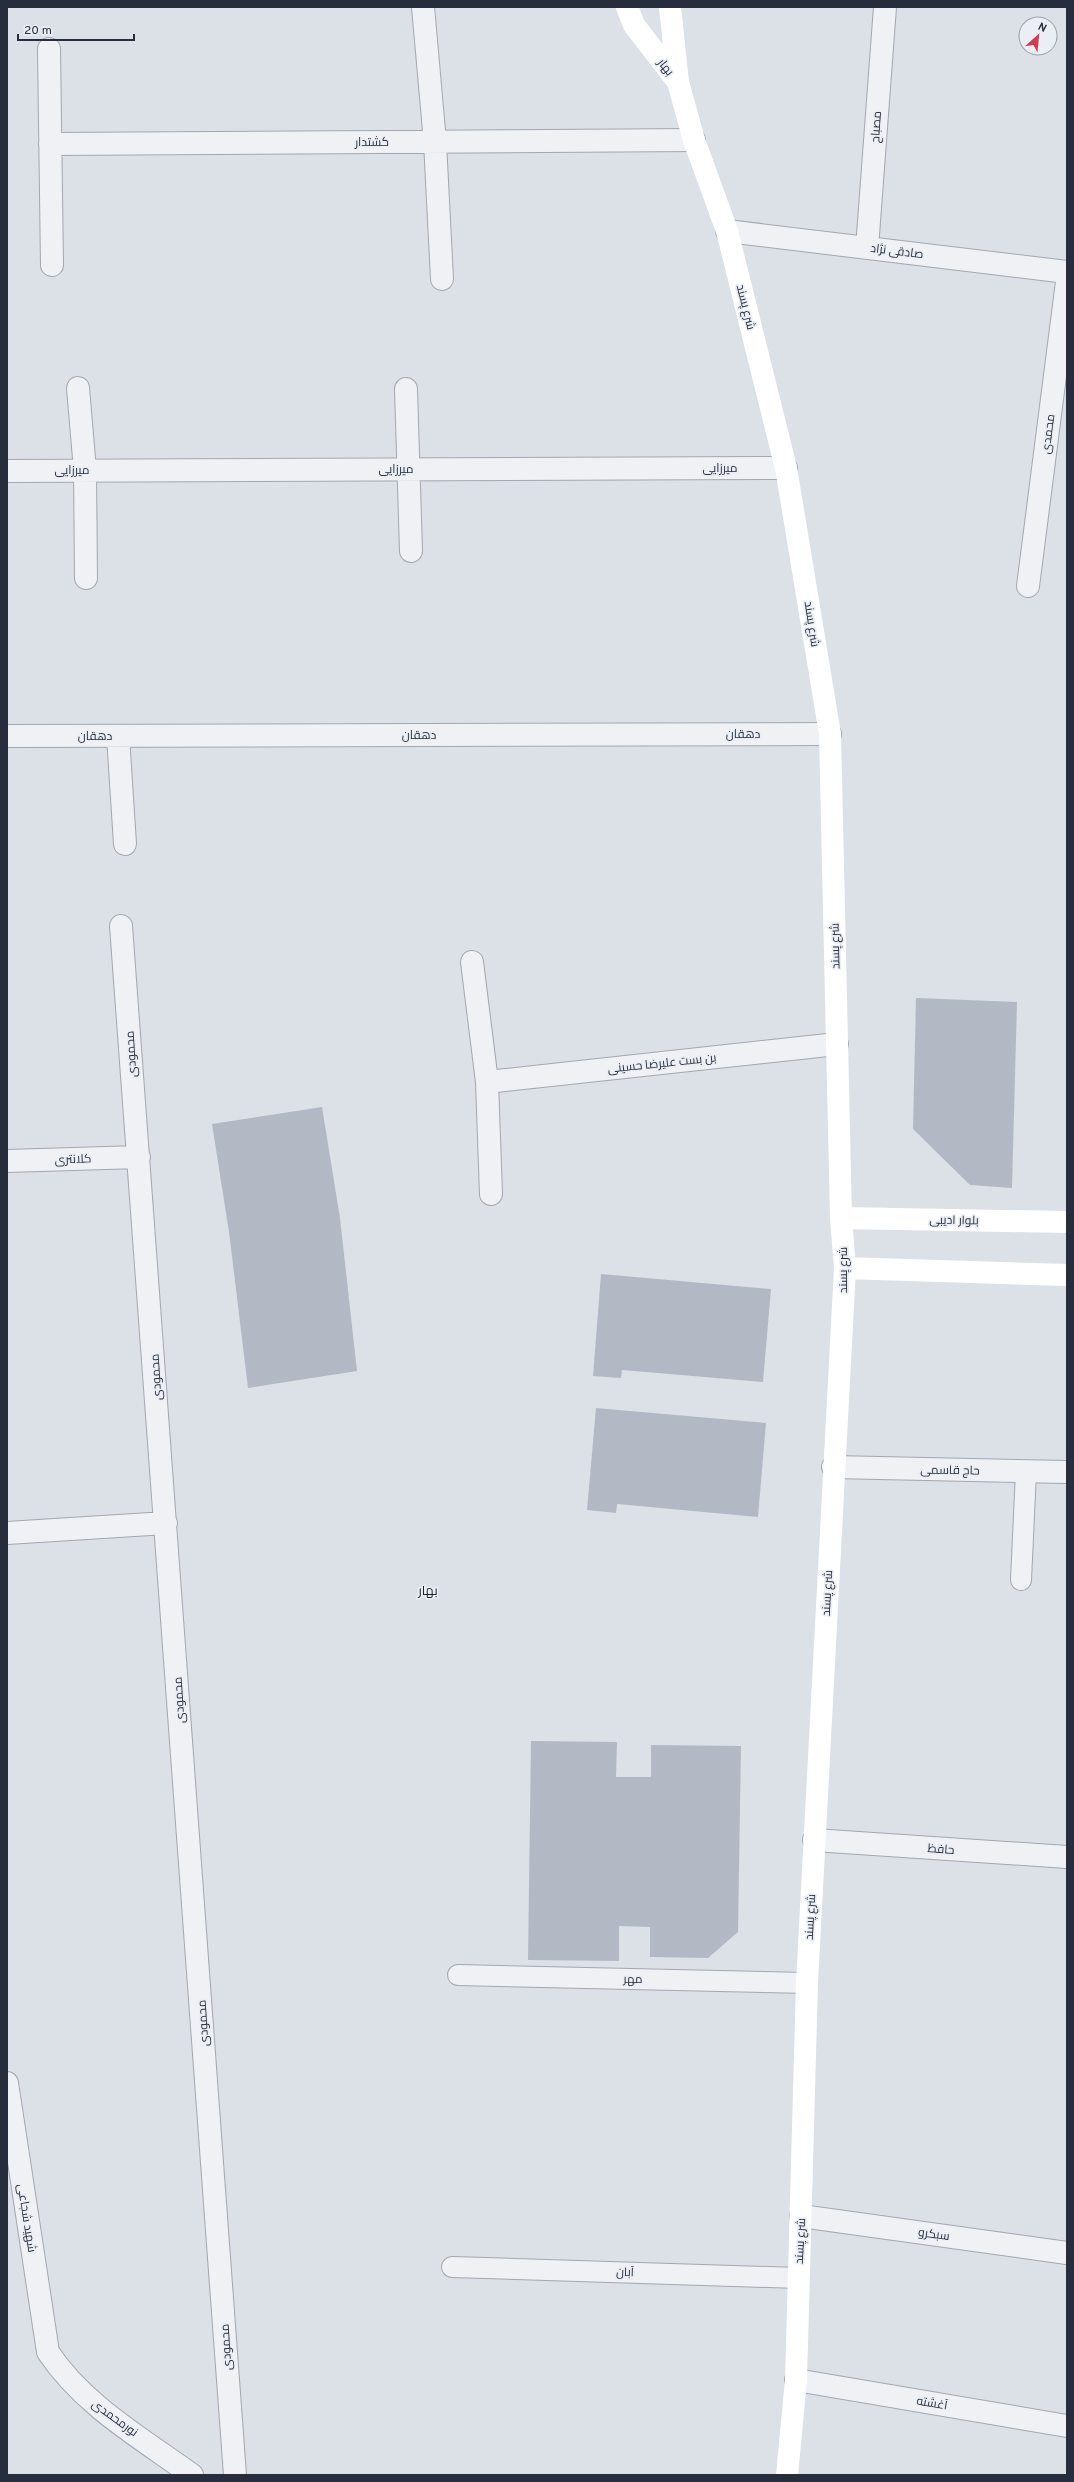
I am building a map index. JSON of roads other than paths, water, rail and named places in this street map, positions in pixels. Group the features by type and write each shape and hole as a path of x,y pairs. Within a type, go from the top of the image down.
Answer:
{"main road":[{"name":"بهار","path":"627,7 634,25 678,82"},
{"name":"بهار","path":"670,7 678,82"},
{"name":"شرع پسند","path":"678,82 694,140 727,231 786,468 830,734 841,1218 845,1268 833,1467 807,1983 796,2380 787,2475"},
{"name":"بلوار ادیبی","path":"841,1218 1067,1222"},
{"path":"845,1268 1067,1275"}],"street":[{"path":"422,7 435,142 442,279"},
{"name":"مصباح","path":"867,248 886,7"},
{"path":"49,49 52,265"},
{"name":"کشتدار","path":"50,144 694,140"},
{"name":"صادقی نژاد","path":"727,231 1067,272"},
{"name":"محمدی","path":"1028,586 1067,282"},
{"path":"78,388 85,470 86,578"},
{"path":"406,389 411,551"},
{"name":"میرزایی","path":"7,471 786,468"},
{"name":"دهقان","path":"7,736 830,734"},
{"path":"118,736 125,844"},
{"name":"محمودی","path":"121,926 235,2475"},
{"path":"472,962 487,1082 491,1194"},
{"name":"بن بست علیرضا حسینی","path":"487,1082 837,1044"},
{"name":"کلانتری","path":"7,1161 139,1157"},
{"name":"حاج قاسمی","path":"833,1467 1067,1472"},
{"path":"7,1533 166,1524"},
{"name":"حافظ","path":"814,1840 1067,1857"},
{"name":"شهید شجاعی","path":"7,2083 48,2352"},
{"name":"سبکرو","path":"801,2216 1067,2253"},
{"name":"نورمحمدی","path":"48,2352 61,2373 80,2393 192,2475"},
{"name":"آغشته","path":"796,2380 1067,2426"}],"lane":[{"path":"1021,1580 1026,1472"},
{"name":"مهر","path":"458,1975 807,1983"},
{"name":"آبان","path":"452,2267 798,2278"}],"district":[{"name":"بهار","path":"428,1590"}]}
